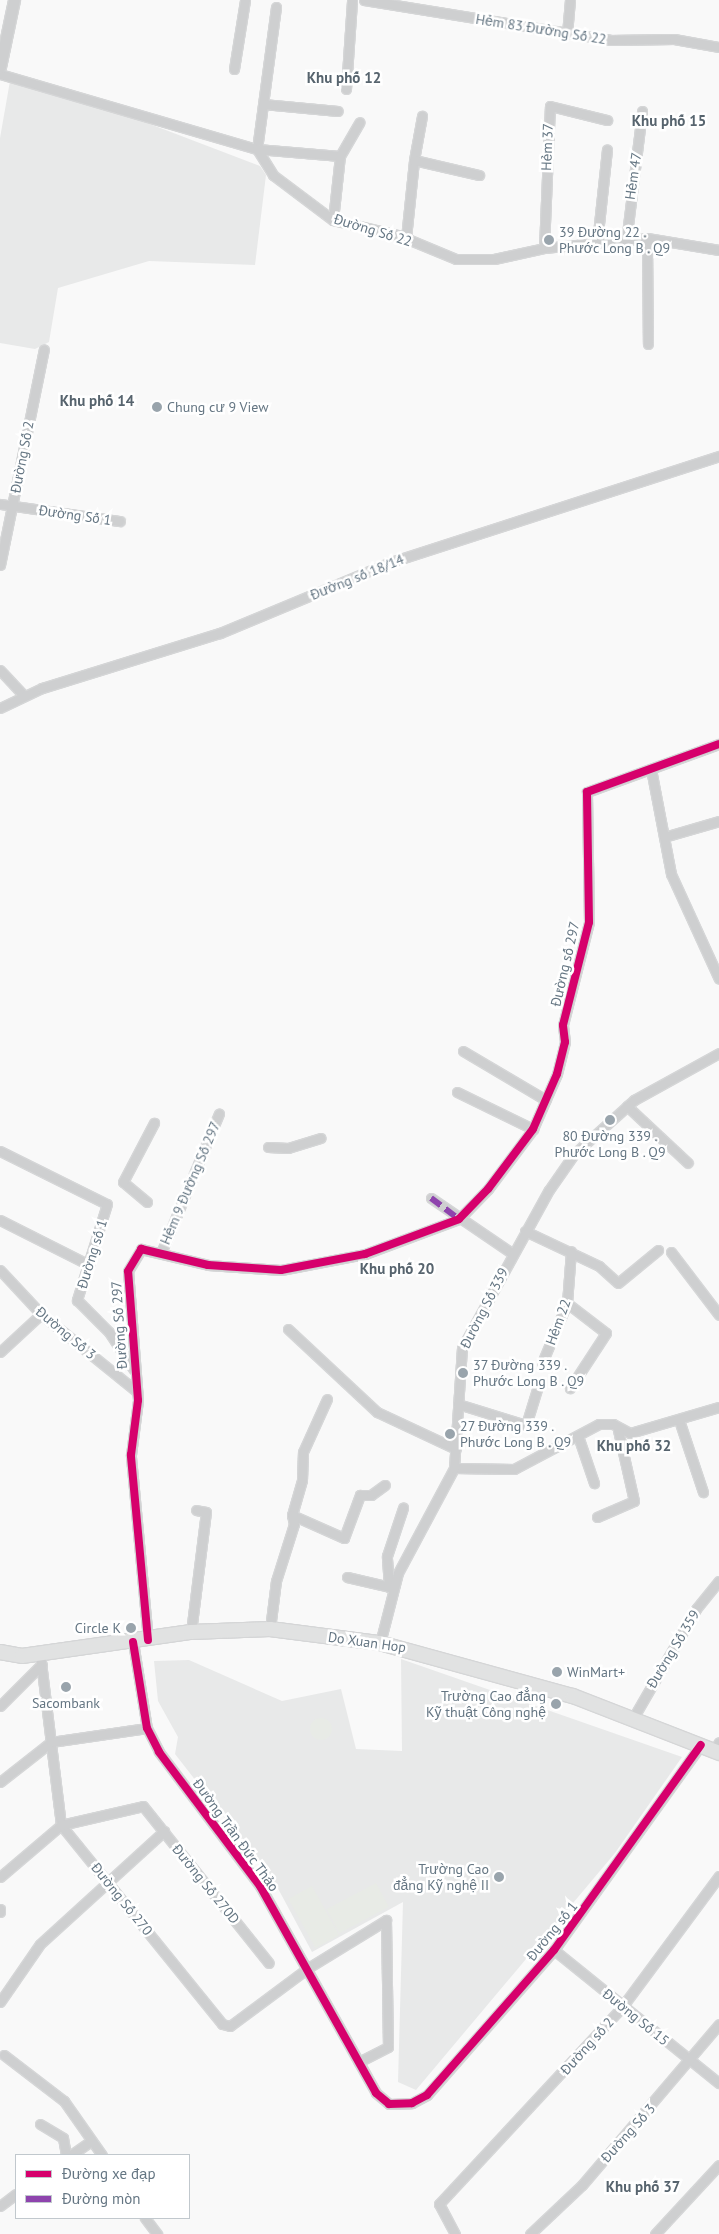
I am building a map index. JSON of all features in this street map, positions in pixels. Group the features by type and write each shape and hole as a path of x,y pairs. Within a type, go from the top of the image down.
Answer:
{"main road":[{"name":"Do Xuan Hop","path":"0,1652 41,1659 191,1632 270,1629 380,1643 466,1664 717,1749"}],"street":[{"path":"0,67 14,0"},
{"path":"234,69 246,0"},
{"path":"346,89 352,0"},
{"name":"Hẻm 83 Đường Số 22","path":"364,0 610,40 674,39 719,47"},
{"path":"567,34 570,0"},
{"path":"257,149 276,7"},
{"path":"0,74 257,149 340,156"},
{"path":"263,104 338,111"},
{"name":"Hẻm 37","path":"544,248 550,106 607,120"},
{"name":"Hẻm 47","path":"626,242 642,111"},
{"path":"406,238 414,160 422,116"},
{"path":"333,220 340,156 360,122"},
{"name":"Đường Số 22","path":"257,149 273,175 333,220 406,238 456,259 494,259 544,248 626,242 646,238 719,250"},
{"path":"597,244 607,150"},
{"path":"414,160 479,175"},
{"path":"646,238 648,344"},
{"name":"Đường Số 2","path":"0,565 44,349"},
{"name":"Đường số 18/14","path":"0,708 23,695 220,633 388,563 719,456"},
{"name":"Đường Số 1","path":"0,504 120,521"},
{"path":"0,670 23,695"},
{"name":"Đường số 297","path":"459,1219 488,1189 534,1129 546,1100 565,1042 564,1025 589,922 587,792 719,744"},
{"path":"651,769 671,874 719,980"},
{"path":"664,837 719,821"},
{"path":"463,1051 546,1100"},
{"name":"Đường Số 339","path":"380,1643 392,1588 454,1468 462,1348 525,1231 574,1154 627,1106 719,1053"},
{"path":"457,1092 534,1129"},
{"path":"627,1106 688,1163"},
{"name":"Hẻm 9 Đường Số 297","path":"161,1253 219,1114"},
{"path":"147,1202 123,1182 154,1123"},
{"path":"268,1147 288,1148 320,1138"},
{"name":"Đường số 1","path":"0,1151 107,1204 78,1300 109,1332 136,1371"},
{"path":"431,1198 512,1254"},
{"name":"Đường Số 297","path":"148,1640 131,1455 136,1371 128,1271 141,1248 208,1265 281,1270 365,1254 459,1219"},
{"path":"0,1220 89,1265"},
{"path":"525,1231 571,1251 599,1266 618,1283 658,1250"},
{"name":"Hẻm 22","path":"542,1363 567,1303 571,1251"},
{"path":"670,1252 718,1309"},
{"name":"Đường Số 3","path":"0,1270 41,1314 136,1391"},
{"path":"567,1303 606,1333 570,1388"},
{"path":"0,1352 41,1314"},
{"path":"288,1329 377,1412 456,1449"},
{"path":"458,1404 526,1425 538,1386"},
{"path":"270,1629 276,1580 294,1524 292,1515 302,1480 302,1452 326,1399"},
{"path":"454,1468 514,1469 606,1422 618,1430 630,1433 719,1407"},
{"path":"679,1420 703,1492"},
{"path":"597,1517 634,1501 618,1430"},
{"path":"578,1436 594,1483"},
{"path":"292,1515 344,1538 360,1495 371,1496 385,1484"},
{"path":"347,1577 392,1588 387,1556 403,1508"},
{"path":"191,1632 206,1512 196,1510"},
{"name":"Đường Số 359","path":"632,1720 696,1609 719,1581"},
{"name":"Đường Trần Đức Thảo","path":"133,1642 147,1728 159,1752 260,1886 383,2101 397,2105"},
{"path":"0,1706 41,1659"},
{"path":"0,1877 61,1824 41,1659"},
{"path":"0,1782 51,1742 147,1728"},
{"name":"Đường số 1","path":"397,2105 427,2095 554,1950 701,1745"},
{"name":"Đường Số 270D","path":"61,1824 143,1806 269,1963"},
{"name":"Đường Số 270","path":"61,1824 225,2027 308,1968"},
{"path":"0,2002 40,1944 107,1879 164,1831"},
{"name":"Đường số 2","path":"454,2234 439,2204 622,2007 719,1876"},
{"path":"308,1968 386,1920 388,2047 359,2062"},
{"name":"Đường Số 15","path":"554,1950 622,2007 719,2083"},
{"name":"Đường Số 3","path":"530,2234 582,2185 691,2061 719,2024"},
{"path":"4,2055 56,2092 101,2154"},
{"path":"40,2124 63,2138 66,2154"},
{"path":"72,2154 92,2141"},
{"path":"654,2234 719,2165"},
{"path":"0,2206 15,2195"},
{"path":"146,2219 156,2234"}],"shaded area":[{"path":"10,81 142,121 260,166 266,175 255,265 149,261 58,288 49,342 35,349 0,343 0,138"},
{"name":"Trường Cao đẳng Kỹ nghệ II","path":"401,1659 682,1757 615,1853 416,2090 398,2082 403,1902 312,1952 274,1881 175,1754 178,1737 158,1701 154,1661 189,1660 282,1701 341,1689 356,1749 402,1751"},
{"path":"321,1718 329,1721 332,1729 329,1737 321,1740 313,1737 310,1729 313,1721"},
{"path":"376,1883 389,1907 339,1933 327,1909"},
{"path":"312,1886 339,1935 316,1948 288,1899"}],"marked path":[{"path":"431,1198 459,1219"}],"cycle path":[{"path":"148,1640 131,1455 138,1400 128,1271 141,1249 208,1265 281,1270 365,1254 459,1219 488,1189 533,1129 557,1074 565,1042 563,1025 589,922 587,792 719,744"},
{"path":"133,1642 147,1728 159,1752 260,1886 376,2093 389,2104 412,2103 427,2095 554,1950 701,1745"}],"place":[{"name":"39 Đường 22 . Phước Long B . Q9","path":"549,240"},
{"name":"Chung cư 9 View","path":"157,407"},
{"name":"80 Đường 339 . Phước Long B . Q9","path":"610,1120"},
{"name":"37 Đường 339 . Phước Long B . Q9","path":"463,1373"},
{"name":"27 Đường 339 . Phước Long B . Q9","path":"450,1434"},
{"name":"Circle K","path":"131,1628"},
{"name":"WinMart+","path":"557,1672"},
{"name":"Sacombank","path":"66,1687"},
{"name":"Trường Cao đẳng Kỹ thuật Công nghệ","path":"556,1704"},
{"name":"Trường Cao đẳng Kỹ nghệ II","path":"499,1877"}],"district":[{"name":"Khu phố 12","path":"344,78"},
{"name":"Khu phố 15","path":"669,121"},
{"name":"Khu phố 14","path":"97,401"},
{"name":"Khu phố 20","path":"397,1269"},
{"name":"Khu phố 32","path":"634,1446"},
{"name":"Khu phố 37","path":"643,2187"}]}
